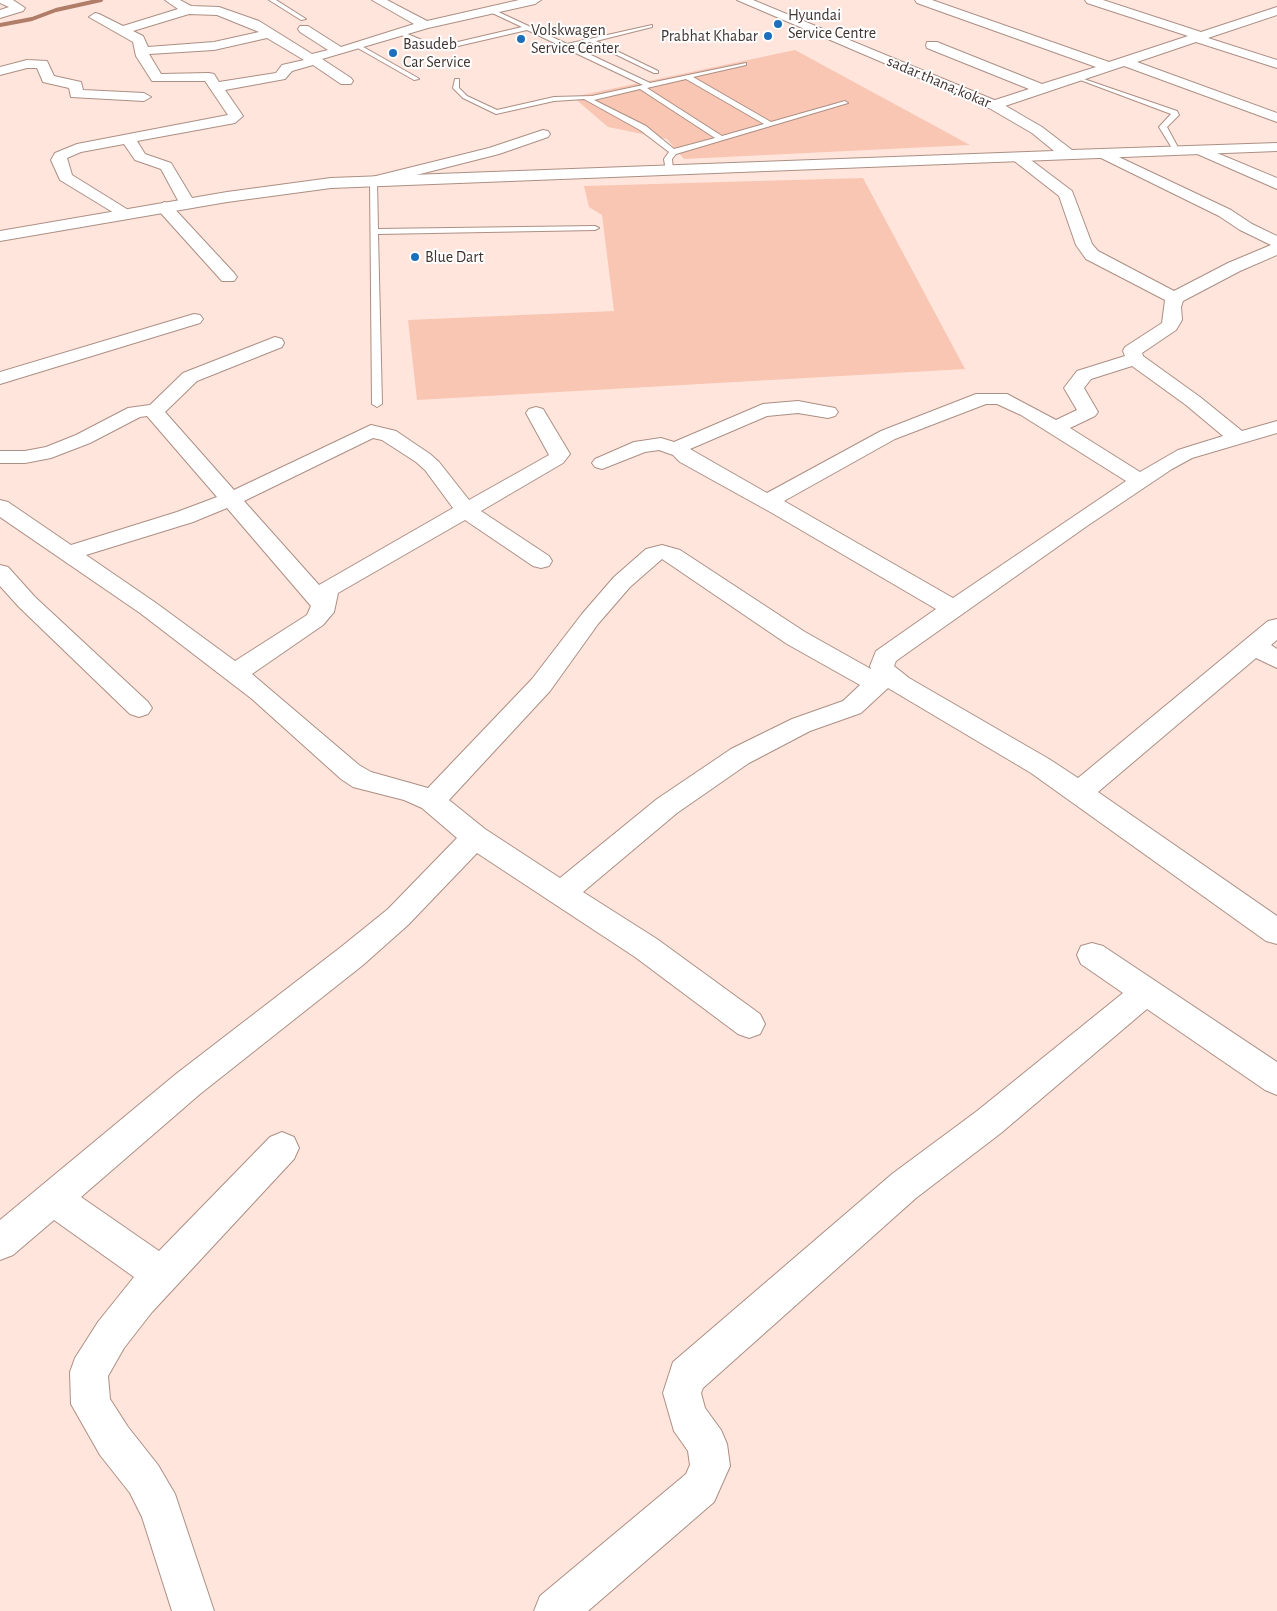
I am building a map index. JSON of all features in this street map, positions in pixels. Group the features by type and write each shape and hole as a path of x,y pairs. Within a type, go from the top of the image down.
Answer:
{"street":[{"path":"0,14 19,8 4,0"},
{"path":"171,0 188,10"},
{"path":"378,0 425,25"},
{"path":"216,87 280,76 287,68 398,32 492,6 535,0"},
{"name":"sadar thana;kokar","path":"743,0 994,105 1037,130 1070,156"},
{"path":"921,0 1106,66"},
{"path":"1091,0 1277,64"},
{"path":"124,30 188,10 219,11 255,24 346,81"},
{"path":"994,105 1106,66 1277,11"},
{"path":"95,17 124,30 138,39 141,43 143,56 154,76 162,80 210,77 236,116 234,119 134,128 71,150 60,156 58,160 65,177 124,214"},
{"path":"304,24 339,51"},
{"path":"142,51 214,46 271,33"},
{"path":"932,45 1042,89"},
{"path":"1122,61 1277,118"},
{"path":"0,71 27,64 42,64 48,79"},
{"path":"31,81 48,79 76,85 76,94 144,97 160,89 162,80"},
{"path":"0,83 14,82"},
{"path":"144,97 134,128 140,157 166,166 187,203"},
{"path":"373,181 494,151 543,134"},
{"path":"0,235 187,203 301,186 373,181 1277,147"},
{"path":"1200,150 1277,184"},
{"path":"1104,154 1225,213 1246,228 1277,242"},
{"path":"1018,157 1066,194 1084,245 1092,255 1175,298"},
{"path":"164,207 228,277"},
{"path":"1239,439 1193,401 1135,359 1132,351 1138,345 1170,326 1174,320 1172,307 1175,298 1187,290 1234,267 1277,249"},
{"path":"0,378 194,319"},
{"path":"154,412 190,377 275,343"},
{"path":"1055,428 1088,412 1074,388 1084,375 1135,359"},
{"path":"768,501 888,435 983,398 1008,401 1140,481"},
{"path":"680,451 679,447 690,441 763,410 798,407 828,412"},
{"path":"0,457 26,457 51,452 82,439 135,412 148,410 154,412 323,604"},
{"path":"235,674 315,620 322,612 329,588 547,465 560,454 536,413"},
{"path":"562,893 667,806 740,756 762,743 802,725 852,706 882,679 882,666 885,657 1079,520 1186,454 1277,427"},
{"path":"68,553 185,517 232,500 363,434 379,431 432,466 466,511 541,561"},
{"path":"602,463 641,446 661,444 680,451 687,458 768,501 954,609"},
{"path":"0,507 148,608 261,693 350,772 363,780 411,792 432,801 475,837 646,948 749,1024"},
{"path":"0,534 24,523"},
{"path":"432,801 541,685 590,619 622,582 654,554 662,552 672,555 796,638 882,679 1040,766 1277,932"},
{"path":"0,572 27,602 139,708"},
{"path":"1079,793 1277,628"},
{"path":"1255,646 1277,660"},
{"path":"0,1243 188,1084 352,956 398,917 475,837"},
{"path":"1092,955 1277,1080"},
{"path":"555,1611 700,1488 710,1466 707,1444 688,1417 682,1393 687,1376 863,1224 904,1186 989,1122 1146,992"},
{"path":"193,1611 160,1509 144,1479 114,1441 91,1404 88,1372 111,1335 162,1275 282,1148"},
{"path":"53,1198 162,1275"}],"lane":[{"path":"272,0 304,24"},
{"path":"492,6 527,28 649,85"},
{"path":"566,46 650,26"},
{"path":"398,32 433,46 445,48 527,28"},
{"path":"590,40 656,72"},
{"path":"358,46 416,79"},
{"path":"457,80 456,88 465,97 496,112 512,110 554,99 589,97 744,64"},
{"path":"685,76 770,124"},
{"path":"1076,77 1174,113 1175,116 1163,127 1178,151"},
{"path":"640,87 720,138"},
{"path":"589,97 587,101 643,128 673,152"},
{"path":"669,170 668,159 673,152 845,103"},
{"path":"373,181 377,404"},
{"path":"375,232 595,228"}],"shaded area":[{"path":"795,50 970,145 684,159 667,139 608,127 573,97"},
{"path":"863,178 965,369 417,400 408,320 614,311 602,215 589,207 584,186"}],"waterway":[{"path":"0,25 32,19 56,10 101,0"}],"place":[{"name":"Hyundai Service Centre","path":"778,24"},
{"name":"Prabhat Khabar","path":"768,36"},
{"name":"Volskwagen Service Center","path":"521,39"},
{"name":"Basudeb Car Service","path":"393,53"},
{"name":"Blue Dart","path":"415,257"}]}
